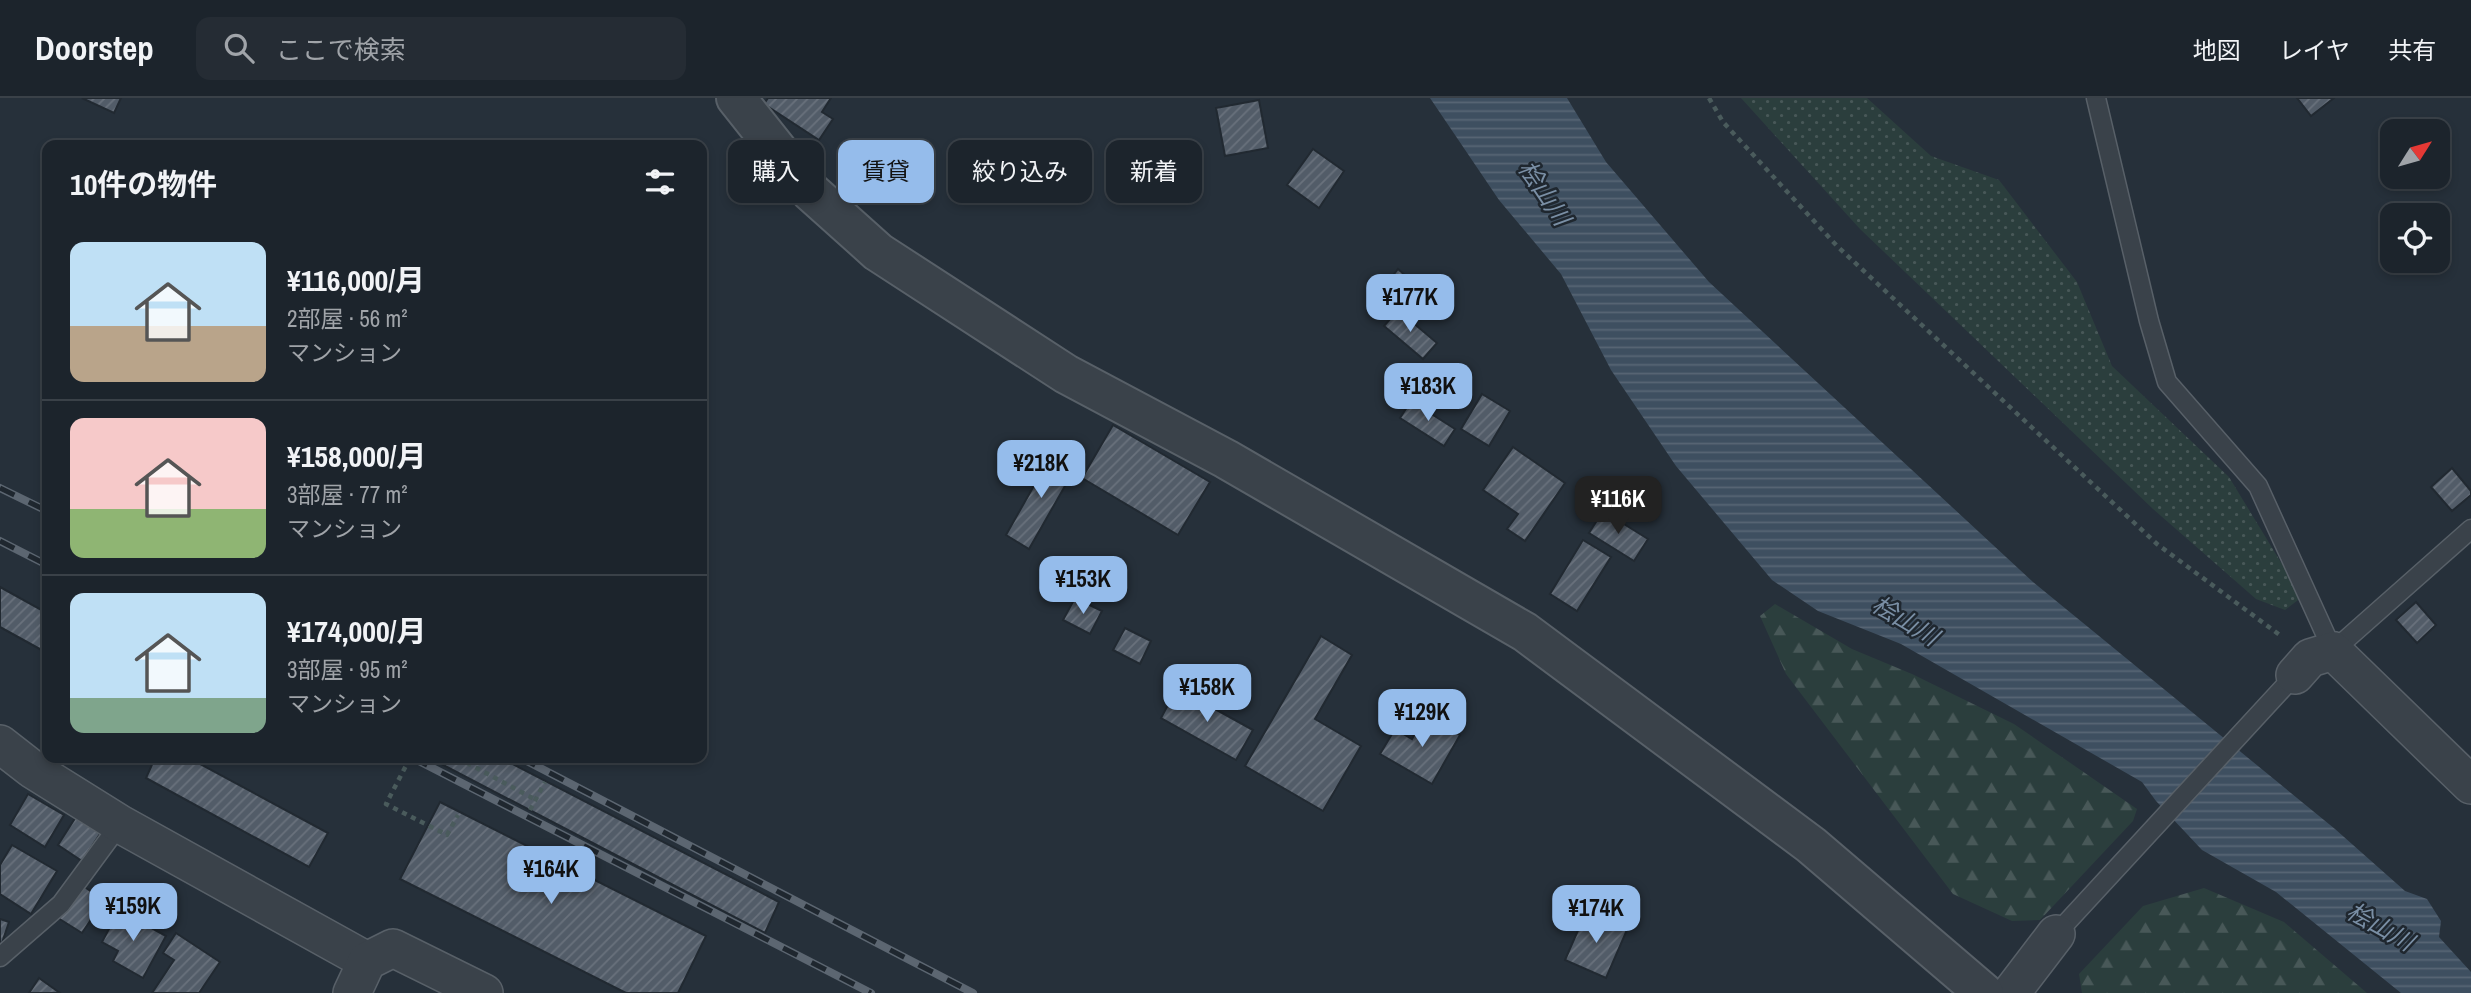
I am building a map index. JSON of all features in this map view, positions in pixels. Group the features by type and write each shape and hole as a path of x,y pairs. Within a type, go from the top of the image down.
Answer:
{"street":[{"path":"736,98 810,191 878,252 1066,374 1226,459 1525,632 1811,845 1984,993"},
{"path":"2313,661 2471,785"},
{"path":"0,744 32,769 360,977 393,948 484,993"},
{"path":"2011,993 2056,934"}],"lane":[{"path":"2096,98 2149,321 2167,383 2258,486 2313,661"},
{"path":"2056,934 2313,661 2471,529"},
{"path":"0,957 61,904 120,824"}],"path":[{"path":"1709,98 1723,122 1837,246 2157,544 2313,661"},
{"path":"407,763 386,804 447,835 458,815"},
{"path":"468,763 536,800"},
{"path":"530,810 545,782"}],"green space":[{"path":"1741,98 1867,98 1931,156 1999,180 2077,282 2112,366 2229,477 2302,597 2285,610 2256,599 2153,509 1860,229"},
{"path":"1775,604 1852,649 1912,674 2014,724 2137,809 2133,821 2040,920 2012,921 1953,894 1786,674 1760,616"},
{"path":"2204,888 2284,922 2367,993 2082,993 2079,974 2143,906"}],"water":[{"name":"桧山川","path":"1430,98 1567,98 1606,162 1709,282 2033,582 2335,829 2405,891 2427,899 2441,921 2439,937 2471,972 2471,993 2401,993 2276,892 2202,850 2142,782 1901,644 1818,611 1772,580 1676,466 1611,370 1561,274 1499,200"}],"building":[{"path":"82,98 121,98 114,113"},
{"path":"768,98 831,98 822,112 833,119 819,140 764,104"},
{"path":"2297,98 2334,98 2311,116"},
{"path":"1259,100 1268,148 1225,156 1216,108"},
{"path":"1313,149 1344,171 1319,208 1287,185"},
{"path":"1398,269 1422,290 1408,308 1384,287"},
{"path":"1398,310 1437,343 1423,359 1384,326"},
{"path":"1482,394 1510,411 1489,446 1461,429"},
{"path":"1411,401 1455,429 1444,446 1400,418"},
{"path":"1113,425 1210,482 1178,535 1082,478"},
{"path":"1513,447 1565,483 1525,541 1507,529 1518,514 1483,490"},
{"path":"1053,452 1077,465 1029,549 1006,535"},
{"path":"2452,468 2471,491 2471,495 2452,511 2431,487"},
{"path":"1603,511 1648,539 1634,561 1589,533"},
{"path":"1583,540 1611,557 1577,611 1550,594"},
{"path":"0,587 42,610 42,650 0,627"},
{"path":"1075,598 1102,611 1090,634 1063,620"},
{"path":"2416,602 2436,625 2417,643 2396,620"},
{"path":"1125,628 1151,641 1140,664 1113,650"},
{"path":"1321,636 1352,655 1315,719 1361,746 1323,811 1245,766"},
{"path":"1177,688 1253,730 1236,760 1161,718"},
{"path":"1425,715 1460,735 1432,784 1380,754 1395,729 1412,739"},
{"path":"153,763 198,763 328,833 309,867 146,778"},
{"path":"440,763 511,763 779,902 765,933"},
{"path":"28,794 64,815 45,847 10,825"},
{"path":"440,802 706,936 678,993 626,993 400,879"},
{"path":"79,812 104,828 82,861 58,845"},
{"path":"12,845 57,871 31,914 0,894 0,865"},
{"path":"80,884 104,900 82,933 58,918"},
{"path":"119,910 166,936 143,978 113,961 118,951 102,942"},
{"path":"1586,912 1627,930 1606,978 1565,960"},
{"path":"0,919 9,922 0,949"},
{"path":"176,933 220,962 199,993 152,993 174,960 163,953"},
{"path":"39,978 60,993 29,993"}],"railway":[{"path":"0,488 42,509"},
{"path":"0,541 42,562"},
{"path":"423,763 871,993"},
{"path":"531,763 973,993"}]}
